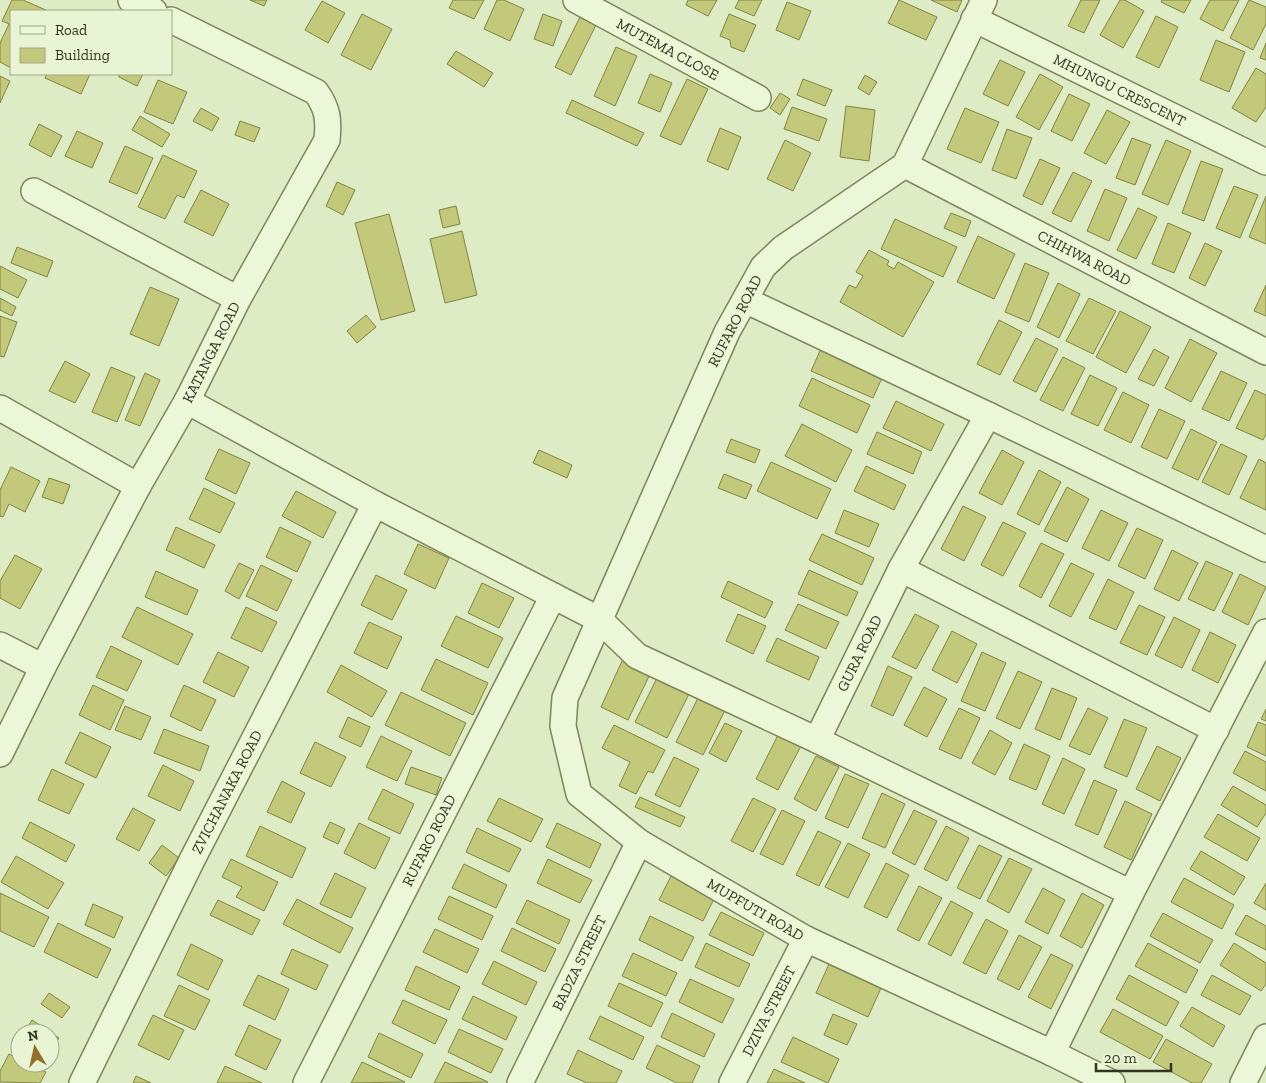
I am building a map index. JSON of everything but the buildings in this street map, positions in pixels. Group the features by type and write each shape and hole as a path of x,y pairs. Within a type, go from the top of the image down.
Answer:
{"street":[{"path":"131,0 152,10"},
{"name":"MUTEMA CLOSE","path":"576,0 758,98"},
{"path":"905,164 979,9"},
{"name":"MHUNGU CRESCENT","path":"979,9 1266,162"},
{"name":"KATANGA ROAD","path":"0,754 43,667 138,486 187,401 238,299 327,140 328,120 323,102 316,92 172,20"},
{"name":"RUFARO ROAD","path":"600,620 727,332 763,267 782,248 905,164"},
{"name":"CHIHWA ROAD","path":"905,164 1266,352"},
{"path":"34,191 238,299"},
{"path":"745,300 988,414 1266,549"},
{"path":"187,401 375,504 600,620 637,656 817,740 1131,892"},
{"path":"0,408 138,486"},
{"name":"GURA ROAD","path":"817,740 900,569 988,414"},
{"name":"ZVICHANAKA ROAD","path":"82,1083 192,860 375,504"},
{"path":"900,569 1216,730"},
{"name":"RUFARO ROAD","path":"306,1083 553,596"},
{"name":"MUPFUTI ROAD","path":"600,620 565,698 563,726 579,794 639,842 806,938 1052,1052 1112,1083"},
{"path":"1052,1052 1131,892 1266,632"},
{"path":"0,645 43,667"},
{"name":"BADZA STREET","path":"520,1083 639,842"},
{"name":"DZIVA STREET","path":"732,1083 806,938"},
{"path":"1243,1083 1266,1037"}]}
